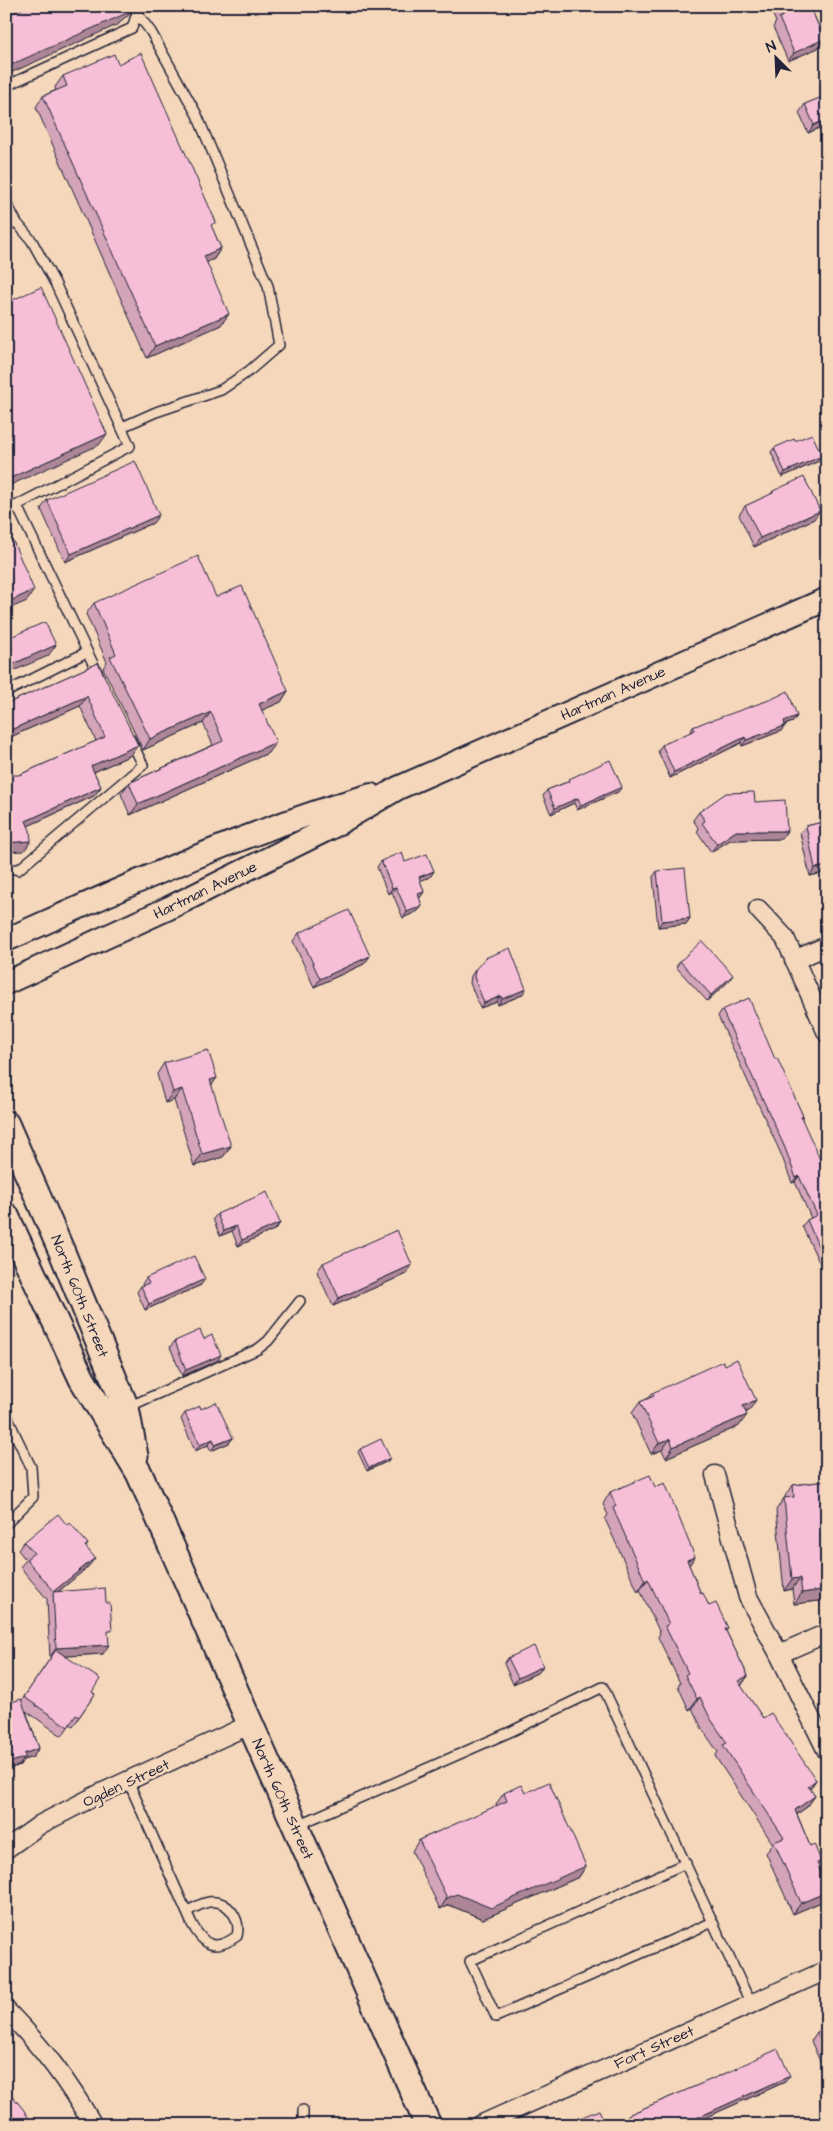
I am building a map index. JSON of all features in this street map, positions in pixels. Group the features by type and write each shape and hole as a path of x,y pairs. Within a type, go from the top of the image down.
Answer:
{"main road":[{"name":"North 60th Street","path":"6,1124 62,1252 126,1408 139,1473"},
{"name":"North 60th Street","path":"6,1216 82,1379 139,1473 428,2125"}],"street":[{"name":"Hartman Avenue","path":"6,983 169,908 324,832 398,788 827,599"},
{"name":"Hartman Avenue","path":"6,940 165,870 323,809 398,788"},
{"path":"758,909 784,938 827,1034"},
{"path":"794,960 827,946"},
{"path":"715,1475 748,1598 779,1654 827,1751"},
{"path":"779,1654 827,1633"},
{"name":"Ogden Street","path":"6,1849 41,1824 251,1724"},
{"name":"Fort Street","path":"480,2125 827,1970"},
{"path":"6,2010 45,2052 69,2084 93,2125"}],"lane":[{"path":"6,86 132,28 136,9"},
{"path":"122,427 156,412 221,390 249,371 278,345 268,286 197,115 136,9"},
{"path":"6,202 17,223 32,241 55,282 130,446 6,511"},
{"path":"6,224 17,223"},
{"path":"17,506 105,687"},
{"path":"6,692 88,652"},
{"path":"6,867 18,870 143,766 126,731"},
{"path":"126,1408 258,1349 268,1341 300,1301"},
{"path":"6,1413 10,1436 31,1467 33,1497 6,1524"},
{"path":"295,1826 512,1731 604,1687 751,2004"},
{"path":"128,1781 186,1910 199,1935 206,1942 215,1946 224,1944 237,1936 239,1928 232,1910 220,1903 210,1902 186,1910"},
{"path":"686,1863 470,1961 496,2017 713,1922"},
{"path":"303,2110 303,2125"}],"building":[{"path":"29,6 133,6 125,10 127,13 6,67 6,16"},
{"path":"779,6 810,6 824,39 794,53 779,18 783,16"},
{"path":"141,53 216,222 211,225 221,248 204,256 229,314 155,346 43,96 67,86 63,76 114,54 118,64"},
{"path":"827,95 827,123 825,120 814,125 805,104"},
{"path":"41,287 107,434 6,480 6,303"},
{"path":"812,434 822,456 785,472 774,448 794,439 795,441"},
{"path":"135,461 159,515 71,554 47,500"},
{"path":"804,477 820,511 760,538 745,506"},
{"path":"13,541 34,590 6,603 6,544"},
{"path":"198,556 216,597 242,586 288,691 259,704 276,742 138,804 129,783 223,741 211,712 150,739 110,657 116,654 94,603"},
{"path":"45,622 56,645 6,667 6,639"},
{"path":"98,663 138,745 91,766 101,787 26,821 30,830 31,841 6,843 6,775 19,775 105,737 87,696 6,732 6,704"},
{"path":"788,691 797,716 784,721 785,726 746,740 745,737 674,772 662,745 695,730 693,727 772,699"},
{"path":"610,760 622,787 581,805 578,798 555,808 547,790 570,781 569,779"},
{"path":"754,792 755,802 785,800 787,831 736,831 717,844 702,823 705,821 699,812 726,793"},
{"path":"827,821 827,866 815,868 806,826"},
{"path":"402,852 405,862 427,854 434,871 419,877 424,892 418,894 422,906 407,912 396,887 392,888 381,861"},
{"path":"685,868 690,918 662,921 657,871"},
{"path":"349,910 370,956 320,979 299,933"},
{"path":"702,941 733,975 711,995 680,961"},
{"path":"510,948 526,989 502,999 501,996 484,1003 474,977 475,970 485,958"},
{"path":"749,998 775,1059 777,1058 803,1116 801,1117 827,1175 827,1255 823,1257 807,1220 817,1215 799,1176 796,1178 785,1148 722,1010"},
{"path":"208,1050 217,1078 210,1080 231,1146 202,1154 182,1089 173,1092 164,1063"},
{"path":"267,1192 280,1223 242,1240 236,1226 224,1231 217,1214"},
{"path":"397,1230 412,1265 339,1298 323,1263"},
{"path":"194,1256 205,1279 149,1304 141,1286 149,1283 146,1278"},
{"path":"200,1330 204,1339 212,1335 221,1355 186,1370 175,1341"},
{"path":"737,1359 756,1400 743,1406 747,1415 673,1447 670,1439 659,1443 640,1402 654,1396 652,1393 723,1361 725,1365"},
{"path":"216,1402 233,1438 215,1445 213,1439 200,1445 185,1413 200,1406 201,1409"},
{"path":"381,1439 390,1458 369,1468 360,1449"},
{"path":"650,1475 655,1487 665,1483 695,1557 687,1560 701,1594 703,1593 709,1606 716,1603 728,1628 725,1629 748,1676 738,1681 763,1718 771,1713 816,1780 808,1786 815,1796 795,1810 810,1846 814,1844 821,1861 817,1863 827,1886 827,1892 801,1903 774,1842 784,1838 723,1745 727,1743 710,1718 700,1697 697,1699 685,1675 688,1673 665,1626 669,1624 648,1579 645,1581 613,1508 616,1506 610,1492"},
{"path":"827,1481 827,1589 802,1593 800,1578 792,1579 784,1498 794,1497 793,1485"},
{"path":"58,1514 67,1525 70,1523 88,1544 85,1546 95,1558 54,1591 26,1559 34,1553 24,1542"},
{"path":"105,1588 106,1603 110,1603 112,1631 108,1631 109,1645 56,1648 53,1592"},
{"path":"534,1646 543,1666 518,1678 508,1658"},
{"path":"56,1650 100,1679 92,1692 95,1694 79,1717 76,1715 68,1727 24,1697"},
{"path":"21,1699 39,1748 24,1754 26,1757 6,1764 6,1704"},
{"path":"549,1782 586,1866 491,1908 457,1894 447,1898 419,1840 507,1801 504,1793 521,1785 525,1793"},
{"path":"827,2028 827,2055 817,2032"},
{"path":"778,2049 790,2076 681,2125 632,2125 628,2115"},
{"path":"6,2088 23,2109 33,2125 6,2125"},
{"path":"599,2110 606,2125 563,2125"}]}
